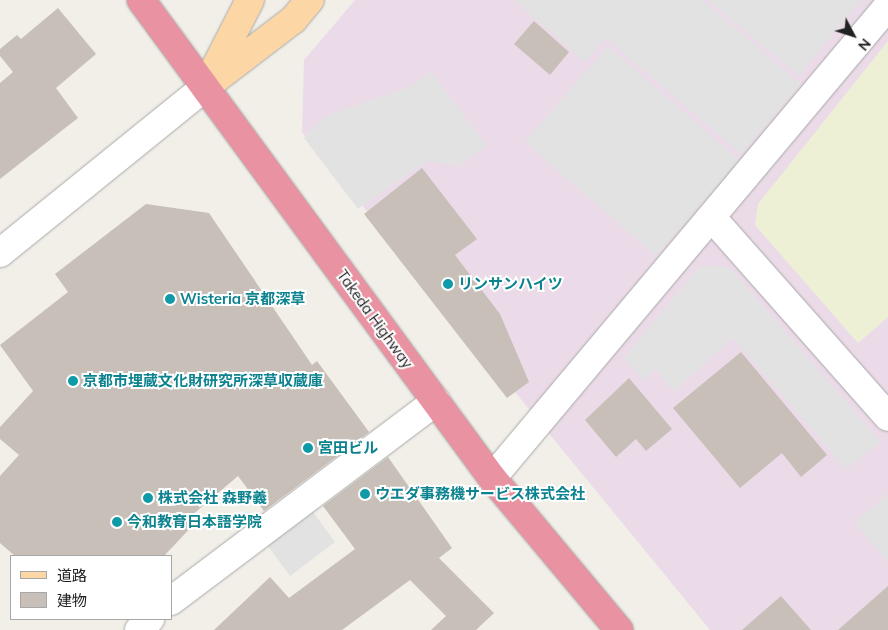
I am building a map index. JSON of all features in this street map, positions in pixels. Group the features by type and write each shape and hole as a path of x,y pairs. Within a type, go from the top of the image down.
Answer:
{"highway":[{"name":"Takeda Highway","path":"141,0 492,478 619,630"}],"main road":[{"path":"205,87 250,0"},
{"path":"205,87 293,20 310,0"}],"street":[{"path":"492,478 713,219 888,6"},
{"path":"0,253 205,87"},
{"path":"713,219 888,418"},
{"path":"172,600 436,401"},
{"path":"139,630 149,620"}],"shaded area":[{"path":"355,0 888,0 888,630 710,630 302,132 304,60"},
{"path":"514,0 702,0 801,84 741,154 606,38 585,62"},
{"path":"708,0 861,0 799,76"},
{"path":"608,46 739,160 656,256 525,142"},
{"path":"431,72 487,146 458,166 427,161 358,209 304,138 325,116 407,88"},
{"path":"700,266 729,267 881,442 846,469 733,338 674,391 655,369 644,380 624,358"},
{"path":"888,494 888,562 855,522"},
{"path":"310,508 335,542 290,576 265,542"}],"green space":[{"path":"888,41 888,317 858,343 755,225 758,204"}],"building":[{"path":"58,8 96,54 56,88 78,118 0,179 0,83 13,72 0,56 0,49 17,35 21,39"},
{"path":"534,21 569,52 550,75 514,44"},
{"name":"リンサンハイツ","path":"422,168 477,239 455,255 500,314 529,382 507,398 364,214"},
{"path":"146,204 209,213 312,365 317,361 369,432 264,511 238,476 191,516 197,521 165,555 14,555 0,543 0,476 19,455 0,439 0,427 33,391 0,345 68,292 55,274"},
{"path":"741,352 827,455 801,477 782,453 740,488 673,408"},
{"path":"629,378 672,429 646,451 636,439 616,457 585,420"},
{"path":"388,457 452,548 439,558 494,613 476,630 431,630 446,616 410,580 342,630 214,630 270,577 289,598 355,549 323,506"},
{"path":"888,586 888,630 838,630"},
{"path":"781,596 811,630 742,630"}],"place":[{"name":"リンサンハイツ","path":"448,284"},
{"name":"Wisteria 京都深草","path":"170,299"},
{"name":"京都市埋蔵文化財研究所深草収蔵庫","path":"73,381"},
{"name":"宮田ビル","path":"308,448"},
{"name":"ウエダ事務機サービス株式会社","path":"365,494"},
{"name":"株式会社 森野義","path":"148,498"},
{"name":"今和教育日本語学院","path":"117,522"}]}
